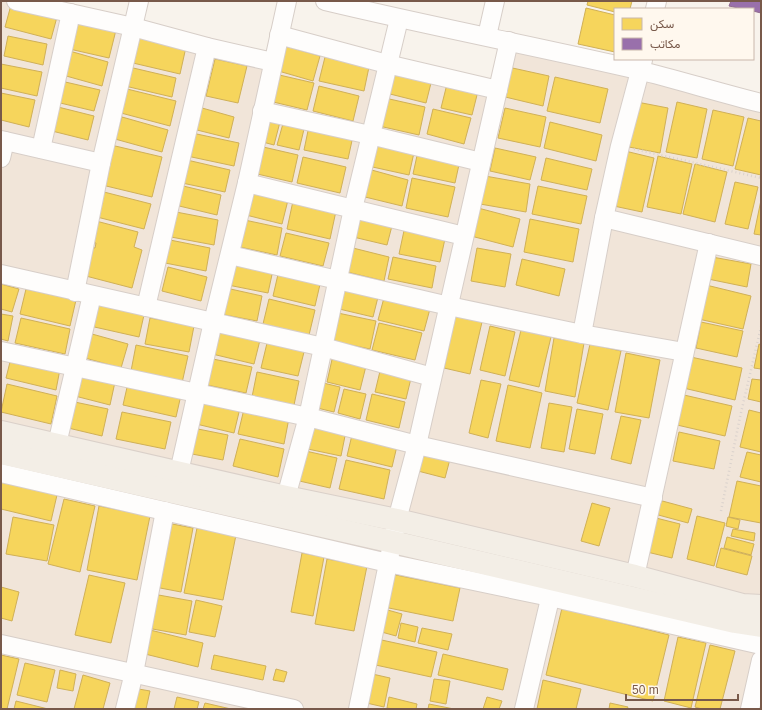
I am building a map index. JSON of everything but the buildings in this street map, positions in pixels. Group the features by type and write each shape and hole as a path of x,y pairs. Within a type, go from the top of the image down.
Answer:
{"main road":[{"path":"1,432 286,498 397,520 635,576 743,605 761,606"},
{"path":"1,453 393,542 552,588 761,626"}],"street":[{"path":"16,1 133,27 207,47 273,62"},
{"path":"57,444 74,367 101,163 139,1"},
{"path":"179,472 213,322 247,183 287,1"},
{"path":"325,1 399,19 614,60"},
{"path":"486,36 495,1"},
{"path":"41,149 71,13"},
{"path":"286,498 308,417 353,208 399,19"},
{"path":"279,35 388,64 498,90"},
{"path":"358,709 397,520 417,446 509,41"},
{"path":"146,307 207,47"},
{"path":"614,60 642,65 761,103"},
{"path":"582,334 604,218 620,146 642,65"},
{"path":"262,111 481,162"},
{"path":"2,146 41,149 101,163"},
{"path":"247,183 464,236"},
{"path":"604,218 761,256"},
{"path":"635,576 709,243"},
{"path":"230,255 449,306 582,334 684,352"},
{"path":"1,274 83,294 323,347 432,377"},
{"path":"1,351 308,417 417,446 653,498"},
{"path":"1,473 388,563 552,588 761,645"},
{"path":"125,709 134,673 165,510"},
{"path":"524,709 552,588"},
{"path":"1,644 294,709"},
{"path":"750,709 761,660"}],"path":[{"path":"620,146 761,178"},
{"path":"721,511 740,417 761,327"}],"shaded area":[{"path":"1,1 7,1 274,63 280,36 497,90 509,42 761,105 761,605 1,431"},
{"path":"1,459 761,637 761,709 1,709"}]}
